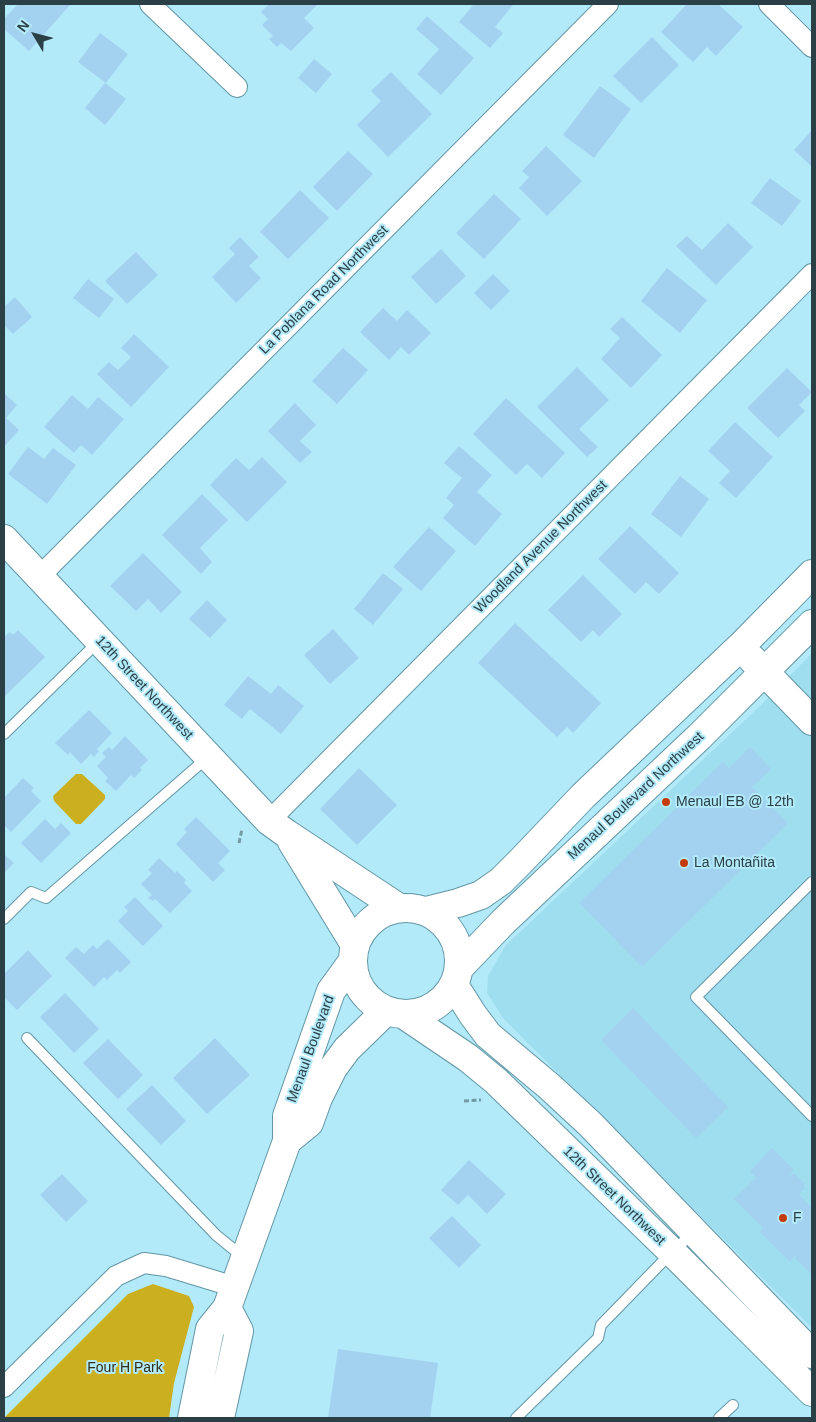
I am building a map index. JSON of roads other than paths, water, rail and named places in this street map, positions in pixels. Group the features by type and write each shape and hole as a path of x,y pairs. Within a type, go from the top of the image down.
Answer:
{"main road":[{"name":"12th Street Northwest","path":"4,539 209,757 278,827 399,908"},
{"path":"426,911 477,896 500,881 583,796 740,647 812,574"},
{"name":"Menaul Boulevard Northwest","path":"456,976 503,922 699,737 812,624"},
{"path":"740,647 812,720"},
{"name":"12th Street Northwest","path":"278,827 353,954"},
{"path":"408,907 426,911 441,921 452,934 458,950 456,976 443,999 428,1009 411,1014 395,1012 377,1006 364,995 355,979 353,954 363,929 375,917 391,909 408,907"},
{"name":"Menaul Boulevard","path":"192,1418 210,1329 231,1298 246,1260 287,1141 287,1116 332,992 353,954"},
{"path":"456,976 473,1015 488,1035 571,1106 695,1231 812,1354"},
{"name":"12th Street Northwest","path":"395,1012 468,1058 496,1081 672,1252 812,1392"},
{"name":"Menaul Boulevard","path":"287,1141 309,1123 333,1068 347,1049 395,1012"},
{"path":"220,1418 239,1331 231,1298"}],"street":[{"path":"150,4 237,87"},
{"name":"La Poblana Road Northwest","path":"39,577 608,4"},
{"path":"769,4 812,46"},
{"name":"Woodland Avenue Northwest","path":"278,827 812,274"},
{"path":"4,1387 116,1276 144,1263 166,1266 231,1298"}],"lane":[{"path":"4,734 99,640"},
{"path":"4,919 31,892 46,898 209,757"},
{"path":"812,882 696,997 812,1116"},
{"path":"27,1038 216,1235 246,1260"},
{"path":"516,1418 598,1338 601,1326 672,1252 695,1231"},
{"path":"720,1418 733,1405"}],"place":[{"name":"Menaul EB @ 12th","path":"666,802"},
{"name":"La Montañita","path":"684,863"},
{"name":"F","path":"783,1218"}],"park label":[{"name":"Four H Park","path":"125,1368"}]}
